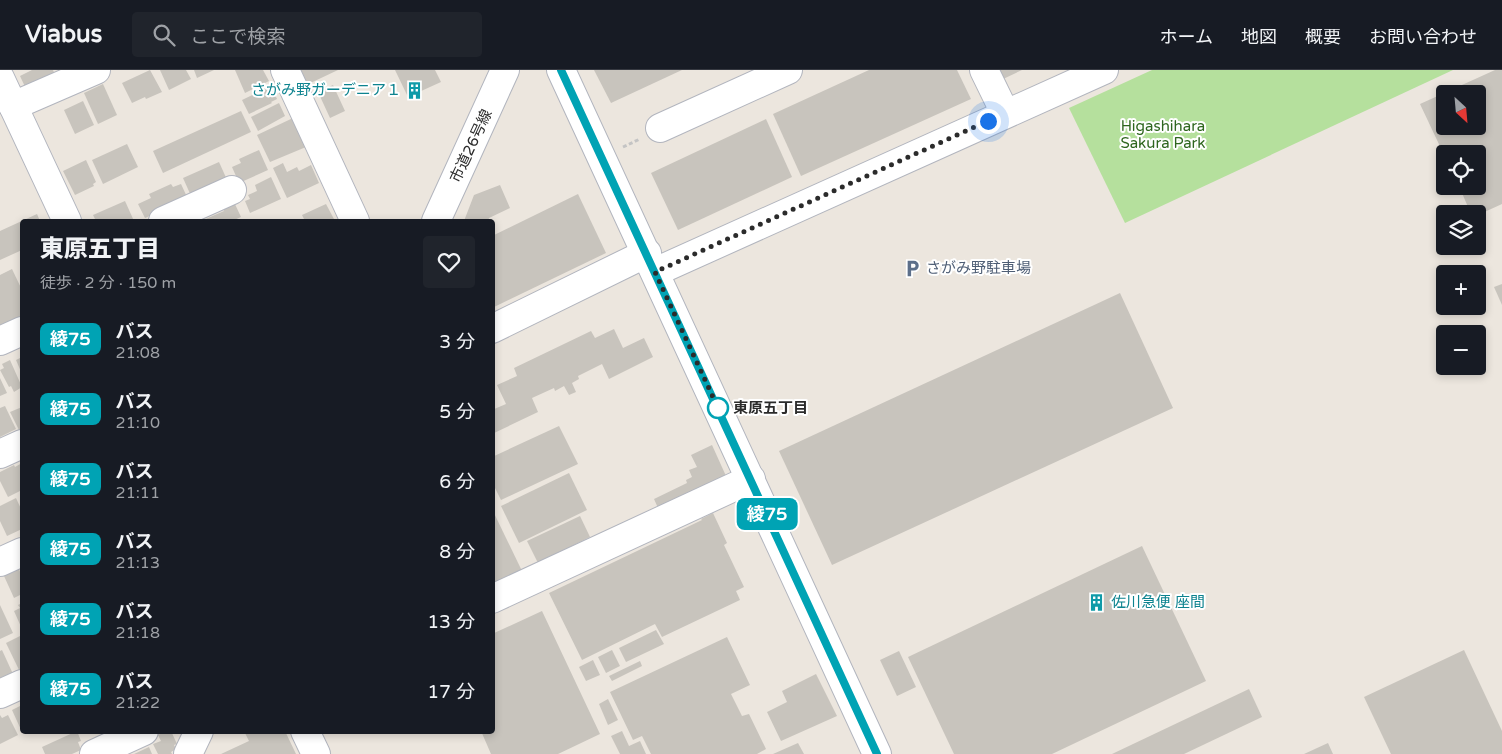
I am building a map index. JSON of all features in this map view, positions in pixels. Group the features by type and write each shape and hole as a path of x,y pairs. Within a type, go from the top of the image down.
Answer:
{"street":[{"path":"13,106 96,70"},
{"path":"285,70 354,219"},
{"name":"市道26号線","path":"437,219 505,70"},
{"path":"561,70 877,754"},
{"path":"660,128 788,70"},
{"path":"984,70 1006,113"},
{"path":"495,328 1104,70"},
{"path":"0,78 66,219"},
{"path":"167,219 232,190"},
{"path":"0,341 20,332"},
{"path":"0,454 20,445"},
{"path":"495,598 751,479"},
{"path":"0,562 20,553"},
{"path":"0,694 20,685"},
{"path":"94,754 137,734"},
{"path":"188,754 198,734"},
{"path":"306,734 316,754"}],"path":[{"path":"602,157 660,128"}],"green space":[{"name":"Higashihara Sakura Park","path":"1152,70 1453,70 1125,223 1069,108"}],"building":[{"path":"32,70 53,70 56,77 27,91 20,76"},
{"path":"150,70 162,92 132,103 122,83"},
{"path":"160,70 186,70 191,79 169,90"},
{"path":"194,70 214,70 197,78"},
{"path":"235,70 263,70 269,81 245,93"},
{"name":"さがみ野ガーデニア１","path":"294,70 338,70 302,87"},
{"name":"さがみ野ガーデニア１","path":"395,70 435,70 441,82 408,97"},
{"path":"594,70 682,70 611,103"},
{"path":"869,70 957,70 971,99 801,176 773,114"},
{"path":"996,70 1022,70 1001,80"},
{"path":"1495,70 1502,70 1502,204 1486,211 1486,205 1467,205 1463,195 1486,195 1486,145 1439,145 1420,104 1436,97 1436,135 1486,135 1486,85 1462,85"},
{"path":"103,84 117,115 98,124 84,93"},
{"path":"333,85 345,111 330,118 318,92"},
{"path":"271,86 277,99 249,114 242,100"},
{"path":"83,101 94,125 75,134 64,110"},
{"path":"279,103 285,116 258,131 251,117"},
{"path":"241,111 251,132 163,173 153,151"},
{"path":"293,118 306,147 270,162 257,135"},
{"path":"766,119 792,177 678,230 651,173"},
{"path":"127,144 138,167 103,184 92,160"},
{"path":"259,150 268,170 239,183 232,167 241,163 239,159"},
{"path":"86,160 96,182 93,184 94,186 75,195 63,171"},
{"path":"219,162 228,182 192,198 183,178"},
{"path":"283,163 287,172 297,167 299,171 311,165 319,183 287,198 273,168"},
{"path":"271,177 281,199 250,213 245,201 250,199 248,195 257,191 255,185"},
{"path":"171,184 173,187 181,184 188,199 145,218 138,204 151,198 149,194"},
{"path":"500,185 510,208 489,219 465,219 474,195"},
{"path":"578,194 606,253 495,307 495,235"},
{"path":"125,201 133,219 95,219 93,215"},
{"path":"234,202 241,217 236,219 206,219 224,211 223,208"},
{"path":"326,204 334,219 304,219 302,215"},
{"path":"37,214 39,219 26,219"},
{"path":"20,222 20,251 0,260 0,231"},
{"path":"12,269 20,286 20,322 0,331 0,275"},
{"path":"1502,284 1502,305 1494,287"},
{"path":"1120,293 1173,408 832,565 779,451"},
{"path":"614,329 623,348 644,338 653,357 609,379 602,364 578,376 579,379 572,383 576,392 569,395 564,386 555,391 554,388 532,398 538,412 495,433 495,409 506,404 497,385 517,376 514,368 591,331 595,338"},
{"path":"20,358 20,369 16,360"},
{"path":"10,360 20,382 20,388 14,392 11,386 9,387 0,370 4,368 2,364"},
{"path":"0,378 7,393 0,396"},
{"path":"5,406 16,429 0,437 0,408"},
{"path":"20,408 20,432 10,412"},
{"path":"559,426 578,464 501,500 495,488 495,456"},
{"path":"712,445 726,476 658,508 654,499 687,483 686,480 692,477 689,470 697,467 691,455"},
{"path":"20,464 20,491 8,497 0,481 0,472 14,465 15,467"},
{"path":"569,473 587,510 519,543 501,506"},
{"path":"16,498 20,507 20,530 7,536 0,521 0,506"},
{"path":"713,513 727,543 724,545 744,587 736,591 740,600 662,637 655,624 582,660 549,593"},
{"path":"495,515 522,571 495,584"},
{"path":"580,516 590,537 538,563 527,541"},
{"name":"佐川急便 座間","path":"1142,546 1206,681 1052,754 954,754 908,657"},
{"path":"19,569 20,595 14,598 4,576"},
{"path":"0,605 13,633 0,639"},
{"path":"20,608 20,624 14,611"},
{"path":"542,611 600,734 558,754 491,754 482,734 495,734 495,633"},
{"path":"656,630 664,644 626,662 619,648"},
{"path":"20,636 20,672 6,643"},
{"path":"727,637 750,685 731,694 742,716 749,714 766,749 757,754 651,754 642,736 633,740 610,692"},
{"path":"2,650 13,674 0,680 0,651"},
{"path":"612,650 620,666 606,673 598,657"},
{"path":"1464,650 1502,731 1502,754 1391,754 1364,697"},
{"path":"899,651 916,687 897,696 880,660"},
{"path":"593,660 600,675 586,681 579,667"},
{"path":"640,661 642,666 612,681 609,676"},
{"path":"816,674 837,716 781,741 767,712 787,702 782,691"},
{"path":"1249,689 1262,717 1184,754 1112,754"},
{"path":"608,699 618,720 608,725 599,704"},
{"path":"20,706 20,728 12,710"},
{"path":"0,715 2,718 8,715 18,735 0,744"},
{"path":"622,731 629,746 640,741 646,754 620,754 611,736"},
{"path":"70,734 78,734 81,741 78,742 81,750 72,754 45,754 42,747"},
{"path":"172,734 177,744 174,745 176,749 171,752 172,754 158,754 153,744 161,741 158,735"},
{"path":"246,734 286,734 296,754 221,754 249,741"},
{"path":"798,743 804,754 773,754"},
{"path":"1328,743 1333,754 1304,754"},
{"path":"149,747 152,754 134,754"}],"bus line":[{"name":"綾75","path":"561,70 877,754"}],"place":[{"name":"さがみ野ガーデニア１","path":"415,90"},
{"name":"さがみ野駐車場","path":"912,268"},
{"name":"東原五丁目","path":"718,408"},
{"name":"佐川急便 座間","path":"1097,602"}],"route":[{"path":"718,408 719,410 655,272 988,121"}]}
